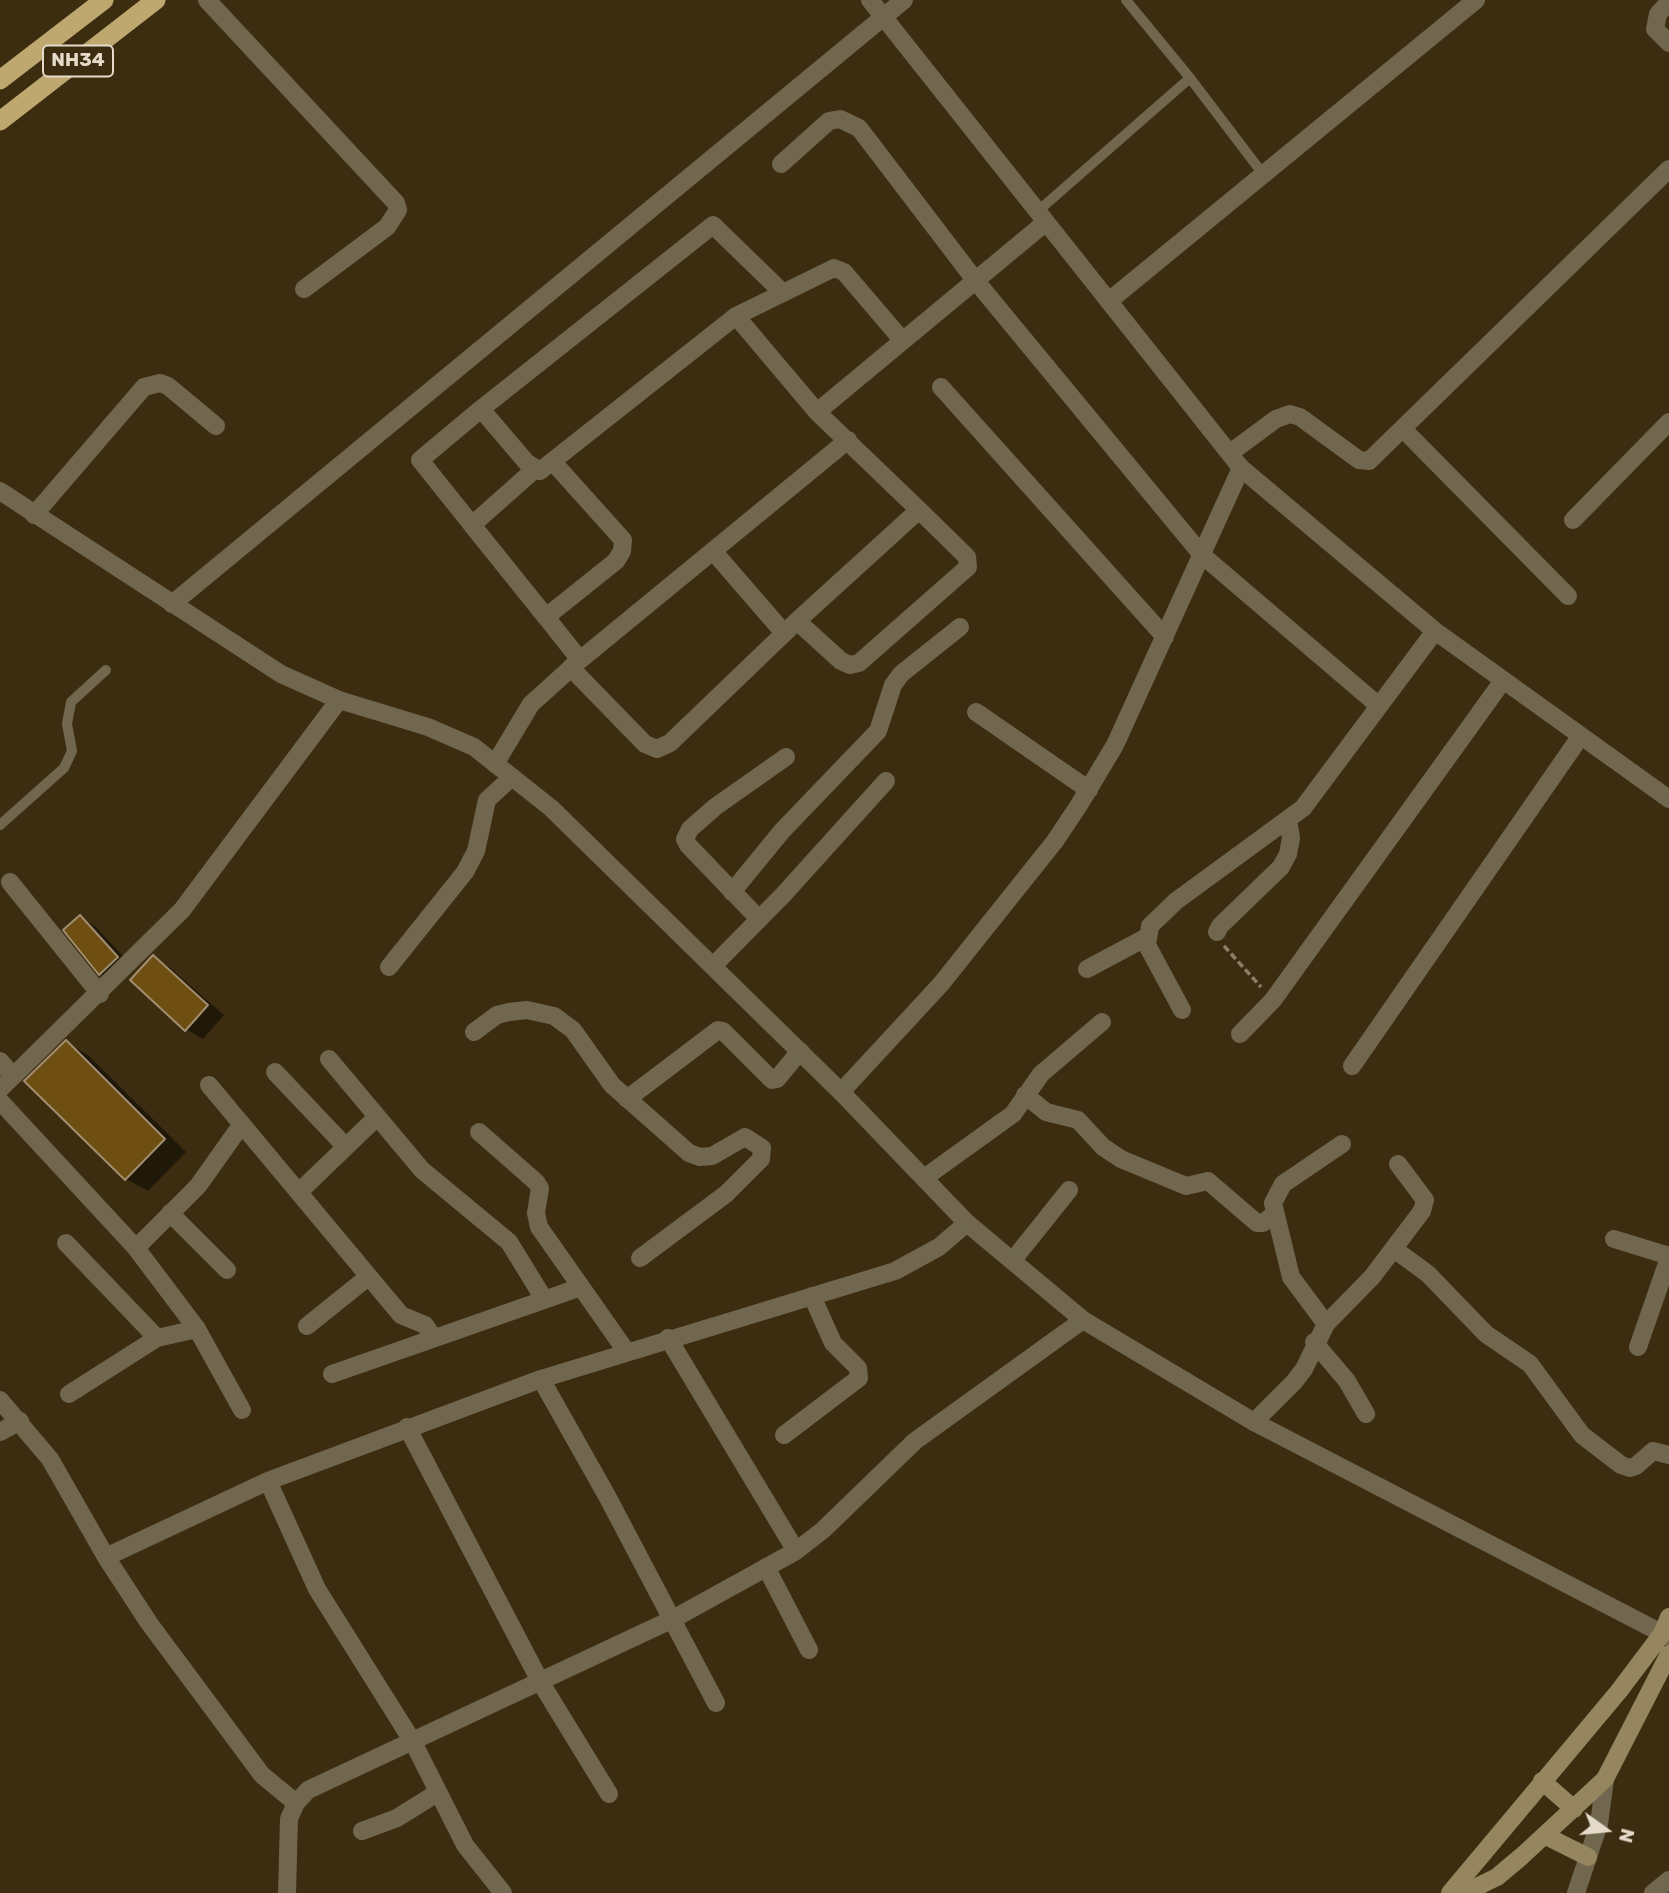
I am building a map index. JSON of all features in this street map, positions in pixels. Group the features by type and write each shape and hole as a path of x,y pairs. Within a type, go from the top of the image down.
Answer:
{"highway":[{"name":"NH34","path":"0,80 104,0"},
{"name":"NH34","path":"0,121 98,45 133,7 156,0"},
{"path":"78,20 98,45"}],"main road":[{"path":"1450,1893 1665,1636 1669,1617"},
{"path":"1464,1893 1497,1877 1546,1836 1605,1779 1669,1654"},
{"path":"1619,1691 1641,1706"},
{"path":"1542,1782 1574,1809"},
{"path":"1546,1836 1588,1857"}],"street":[{"path":"207,0 396,203 398,210 387,227 304,289"},
{"path":"870,0 1235,460 1435,631 1502,682 1668,797"},
{"path":"172,604 904,0"},
{"path":"1109,301 1471,2"},
{"path":"1669,2 1658,14 1655,29 1669,43"},
{"path":"781,164 829,121 849,121 859,128 975,280 1202,555 1379,706"},
{"path":"841,1092 941,984 1055,841 1089,790 1115,745 1202,555 1235,460 1276,419 1290,414 1300,417 1359,460 1369,461 1376,457 1481,349 1669,169"},
{"path":"817,412 975,280 1042,216"},
{"path":"782,292 713,225 420,460 547,617 575,664 645,744 657,750 670,743 919,510"},
{"path":"481,409 534,470 540,471 736,316 826,270 839,269 903,341"},
{"path":"713,551 791,627 850,665 859,663 968,567 967,557 817,412 736,316"},
{"path":"34,515 144,387 160,383 168,386 216,426"},
{"path":"942,387 1165,637"},
{"path":"1573,520 1669,422"},
{"path":"1403,429 1568,597"},
{"path":"495,764 531,704 575,664 848,440"},
{"path":"547,617 615,561 622,551 623,540 552,462"},
{"path":"472,526 534,470"},
{"path":"0,491 281,674 339,700 428,727 474,747 551,808 800,1051 967,1223 1083,1320 1254,1422 1665,1636"},
{"path":"732,892 782,831 878,731 893,685 901,674 960,626"},
{"path":"1182,1010 1147,945 1147,937 1158,916 1288,821 1320,789 1435,631"},
{"path":"1240,1034 1273,1000 1502,682"},
{"path":"0,1089 183,910 339,700"},
{"path":"976,712 1089,790"},
{"path":"1352,1066 1580,737"},
{"path":"759,919 688,845 686,834 715,807 786,757"},
{"path":"389,967 465,872 477,851 487,800 512,777"},
{"path":"713,967 886,781"},
{"path":"1217,933 1220,926 1281,867 1288,854 1291,838 1288,821"},
{"path":"10,883 100,994"},
{"path":"1087,969 1147,937"},
{"path":"474,1032 497,1015 509,1012 527,1010 554,1016 573,1030 600,1071 627,1099 689,1153 700,1157 712,1156 745,1137 762,1148 763,1153 726,1194 640,1258"},
{"path":"924,1178 1013,1114 1025,1095 1059,1056 1102,1022"},
{"path":"627,1099 718,1030 723,1031 772,1080 777,1079 800,1051"},
{"path":"329,1059 430,1177 509,1242 544,1299"},
{"path":"0,1061 13,1076"},
{"path":"275,1072 346,1147"},
{"path":"209,1085 401,1315 425,1325 434,1338"},
{"path":"1025,1095 1046,1112 1078,1120 1103,1147 1121,1158 1186,1186 1208,1181 1257,1223 1273,1215"},
{"path":"0,1101 136,1248 197,1329 242,1410"},
{"path":"299,1192 377,1117"},
{"path":"136,1248 198,1186 242,1124"},
{"path":"479,1132 536,1182 540,1188 536,1213 539,1227 626,1352"},
{"path":"1325,1324 1295,1286 1273,1215 1275,1195 1283,1184 1342,1144"},
{"path":"1254,1422 1304,1369 1314,1342 1325,1324 1355,1295 1422,1211 1425,1200 1398,1164"},
{"path":"1013,1261 1069,1190"},
{"path":"170,1213 227,1270"},
{"path":"106,1558 268,1481 407,1427 541,1379 907,1265 939,1247 967,1223"},
{"path":"1614,1238 1669,1257 1639,1347"},
{"path":"66,1243 157,1338"},
{"path":"1394,1249 1428,1274 1486,1334 1530,1364 1582,1434 1621,1465 1630,1468 1636,1466 1653,1451 1669,1455"},
{"path":"307,1326 368,1277"},
{"path":"332,1374 582,1287"},
{"path":"784,1435 859,1378 858,1368 833,1343 812,1296"},
{"path":"287,1893 289,1819 296,1803 308,1790 673,1619 796,1551 823,1530 915,1441 1083,1320"},
{"path":"69,1394 157,1338 197,1329"},
{"path":"668,1338 796,1551"},
{"path":"1314,1342 1347,1381 1366,1414"},
{"path":"541,1379 716,1703"},
{"path":"0,1400 50,1460 106,1558 149,1623 262,1774 296,1803"},
{"path":"0,1432 20,1421"},
{"path":"407,1427 541,1683 609,1794"},
{"path":"268,1481 317,1589 412,1742 465,1845 503,1893"},
{"path":"766,1567 808,1650"},
{"path":"1576,1893 1599,1824 1605,1779"},
{"path":"362,1831 397,1818 438,1793"},
{"path":"1653,1893 1669,1881"}],"lane":[{"path":"1126,0 1264,174"},
{"path":"1042,216 1190,78"},
{"path":"0,825 64,768 72,751 67,724 71,702 106,670"}],"path":[{"path":"1217,933 1219,940 1273,1000"}],"building":[{"path":"80,915 118,957 99,975 63,930"},
{"path":"153,955 208,1005 185,1031 130,980"},
{"path":"66,1040 165,1139 125,1180 24,1081"}]}
